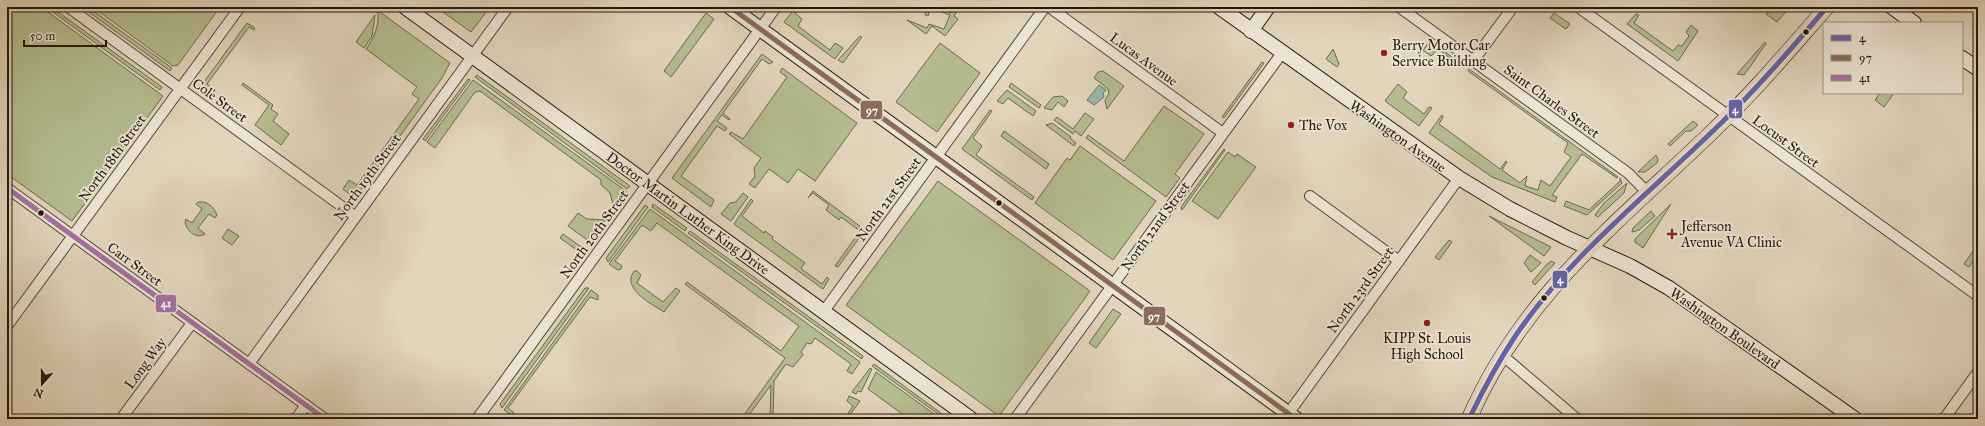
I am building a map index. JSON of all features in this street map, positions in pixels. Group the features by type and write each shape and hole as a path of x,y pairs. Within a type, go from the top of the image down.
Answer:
{"main road":[{"name":"Doctor Martin Luther King Drive","path":"405,7 972,419"},
{"path":"730,7 1289,417"},
{"name":"Washington Avenue","path":"1219,7 1459,178 1517,212 1589,247"},
{"path":"1251,31 1268,7"},
{"path":"1469,419 1502,355 1538,305 1589,247 1728,116 1827,7"},
{"path":"1892,7 1913,22"},
{"path":"1963,59 1978,69"},
{"name":"Washington Boulevard","path":"1589,247 1630,266 1669,288 1855,419"}],"street":[{"name":"Cole Street","path":"68,7 356,216"},
{"name":"North 18th Street","path":"7,326 240,7"},
{"name":"North 19th Street","path":"249,364 508,7"},
{"name":"North 20th Street","path":"477,419 776,7"},
{"name":"North 21st Street","path":"824,312 1045,7"},
{"name":"Lucas Avenue","path":"1049,7 1223,133"},
{"name":"Saint Charles Street","path":"1399,7 1628,173 1647,192"},
{"path":"1473,61 1512,7"},
{"name":"Locust Street","path":"1578,7 1978,296"},
{"name":"North 22nd Street","path":"1015,419 1282,53"},
{"name":"North 23rd Street","path":"1289,417 1459,178"},
{"name":"Carr Street","path":"7,188 325,419"},
{"path":"1310,196 1399,261"},
{"name":"Long Way","path":"121,419 192,323"},
{"path":"1502,355 1577,419"},
{"path":"1944,419 1978,372"},
{"path":"296,419 306,405"}],"shaded area":[{"path":"7,7 41,7 163,96 72,221 7,174"},
{"path":"46,7 51,7 162,87 160,90"},
{"path":"82,7 88,7 172,68 170,71"},
{"path":"93,7 220,7 178,65 173,66"},
{"path":"370,7 373,7 450,63 442,78 358,194 352,196 343,189 349,180 357,185 419,99 412,94 417,87 366,49 374,36 378,23 378,13"},
{"path":"436,7 463,7 470,9 475,7 490,7 471,32"},
{"path":"796,7 799,7 795,13 802,19 798,26 830,50 835,43 843,48 835,59 784,22"},
{"path":"928,7 941,7 950,13 955,7 960,7 954,16 958,19 945,36 932,26 926,34 907,20 927,28 929,24 944,29 950,15 931,8 928,16 925,15"},
{"path":"1771,7 1790,7 1777,22 1766,14"},
{"path":"706,13 714,19 671,77 664,71"},
{"path":"1554,13 1570,24 1566,29 1550,18"},
{"path":"1636,14 1639,15 1634,23 1673,51 1678,45 1682,46 1689,36 1686,32 1691,25 1698,31 1678,61 1627,24"},
{"path":"375,15 372,36 364,48 356,42"},
{"path":"247,23 255,28 254,30 249,27 207,84 215,90 212,94 201,86"},
{"path":"860,36 862,37 843,63 838,60"},
{"path":"1430,41 1452,57 1451,59 1438,49 1431,56 1423,50"},
{"path":"1765,42 1766,44 1744,75 1737,74"},
{"path":"940,43 980,73 937,132 896,102"},
{"path":"1333,49 1339,64 1337,67 1326,59"},
{"path":"762,54 773,62 769,64 762,59 723,113 730,119 729,120 722,115 717,121 727,128 725,131 717,126 681,176 714,200 711,207 672,178"},
{"path":"1262,62 1264,63 1224,118 1222,117"},
{"path":"782,68 857,123 815,181 798,169 788,183 769,169 755,188 749,184 755,176 754,168 761,158 729,134 731,132 743,139 787,77 780,72"},
{"path":"1469,69 1618,177 1617,178 1582,154 1552,195 1557,197 1555,202 1492,177 1429,133 1442,115 1443,117 1439,124 1500,169 1506,161 1507,162 1502,170 1520,183 1527,176 1525,186 1538,190 1541,180 1550,186 1571,157 1564,152 1568,143 1468,71"},
{"path":"1103,71 1124,86 1107,109 1105,100 1109,94 1108,89 1094,78 1098,72"},
{"path":"477,75 630,186 627,189 475,77"},
{"path":"468,79 470,80 425,141 423,139"},
{"path":"473,80 626,191 614,208 610,193 601,185 601,180 480,91 475,92 435,148 427,142"},
{"path":"243,83 273,105 271,109 278,114 273,121 289,134 281,145 255,125 269,105 242,85"},
{"path":"1011,83 1041,105 1039,108 1009,87"},
{"path":"1398,84 1407,92 1403,98 1424,114 1429,107 1432,108 1419,126 1385,101"},
{"path":"1099,85 1106,90 1103,93 1104,97 1094,105 1087,100"},
{"path":"1007,90 1036,111 1033,116 1008,98 1003,104 997,101"},
{"path":"1879,94 1893,94 1884,107 1875,100"},
{"path":"1062,96 1068,101 1064,107 1058,102 1052,110 1044,108 1053,97"},
{"path":"1164,106 1204,134 1175,174 1180,178 1166,197 1086,138 1088,135 1124,161"},
{"path":"990,110 992,111 973,138 982,146 976,155 1034,197 1032,200 962,149"},
{"path":"1085,113 1094,119 1081,136 1075,131 1073,134 1054,120 1057,117 1073,129"},
{"path":"1693,121 1698,125 1691,131 1686,131 1670,146 1668,144"},
{"path":"1052,123 1071,137 1070,138 1076,143 1074,146 1046,125"},
{"path":"1004,131 1049,164 1046,169 1001,136"},
{"path":"1080,146 1156,201 1113,260 1035,203 1067,158 1070,160"},
{"path":"1224,149 1225,150 1182,210 1181,207"},
{"path":"1228,152 1235,157 1237,154 1256,167 1218,219 1192,201"},
{"path":"1656,155 1658,159 1657,163 1645,172 1638,172"},
{"path":"1620,178 1622,183 1587,215 1564,206 1566,201 1589,210 1620,181"},
{"path":"938,181 1090,291 999,416 846,305"},
{"path":"1627,183 1624,193 1598,217 1595,215 1604,203"},
{"path":"813,191 865,230 838,267 835,266 860,231 841,217 839,220 826,210 829,205 813,193 808,198"},
{"path":"743,193 748,197 731,221 721,214 730,203 736,202"},
{"path":"751,199 753,201 742,216 764,233 765,231 773,237 772,239 805,263 801,268 822,284 827,277 829,279 823,289 734,224"},
{"path":"198,202 205,202 210,205 217,215 215,218 209,214 198,228 205,234 198,236 190,232 185,223 186,219 192,223 202,209 196,204"},
{"path":"653,204 687,228 685,231 652,207"},
{"path":"1671,204 1643,248 1635,242 1635,239"},
{"path":"645,205 648,207 608,262 606,258"},
{"path":"650,209 860,362 852,374 847,371 851,364 815,338 811,344 807,343 801,352 803,355 793,367 786,364 774,381 773,419 770,419 771,385 746,419 741,419 785,358 685,284 687,282 781,351 799,326 657,223 651,231 642,225 615,261 622,266 621,269 618,270 609,264"},
{"path":"1651,211 1655,216 1639,230 1632,232 1633,228"},
{"path":"578,213 587,219 605,220 590,242 568,226"},
{"path":"1489,216 1551,247 1544,256"},
{"path":"228,229 239,236 232,245 222,238"},
{"path":"690,231 863,356 862,359 688,233"},
{"path":"563,234 584,249 581,253 560,238"},
{"path":"1449,240 1452,242 1439,260 1435,257"},
{"path":"1976,247 1978,248 1978,255 1969,267 1964,264"},
{"path":"1530,255 1541,263 1531,272 1524,263"},
{"path":"1551,261 1555,263 1535,285 1532,282"},
{"path":"634,271 637,271 641,275 637,283 663,302 676,288 680,291 664,312 646,300 635,290 631,278"},
{"path":"585,288 589,288 502,408 500,404"},
{"path":"591,290 598,295 598,300 590,297 508,408 514,413 513,416 504,410"},
{"path":"1113,309 1121,314 1096,348 1089,343"},
{"path":"874,364 949,419 945,419 872,366"},
{"path":"870,368 872,369 861,392 858,391 856,394 852,392"},
{"path":"876,372 941,419 909,419 868,389"},
{"path":"849,396 860,401 847,419 844,419 853,406 847,401"}],"transit line":[{"name":"97","path":"730,7 1296,419"},
{"name":"4","path":"1469,419 1503,355 1537,306 1560,279 1610,227 1730,115 1759,85 1827,7"},
{"name":"41","path":"7,188 325,419"}],"place":[{"name":"Berry Motor Car Service Building","path":"1384,53"},
{"name":"The Vox","path":"1291,125"},
{"name":"Jefferson Avenue VA Clinic","path":"1672,234"},
{"name":"KIPP St. Louis High School","path":"1427,323"}]}
